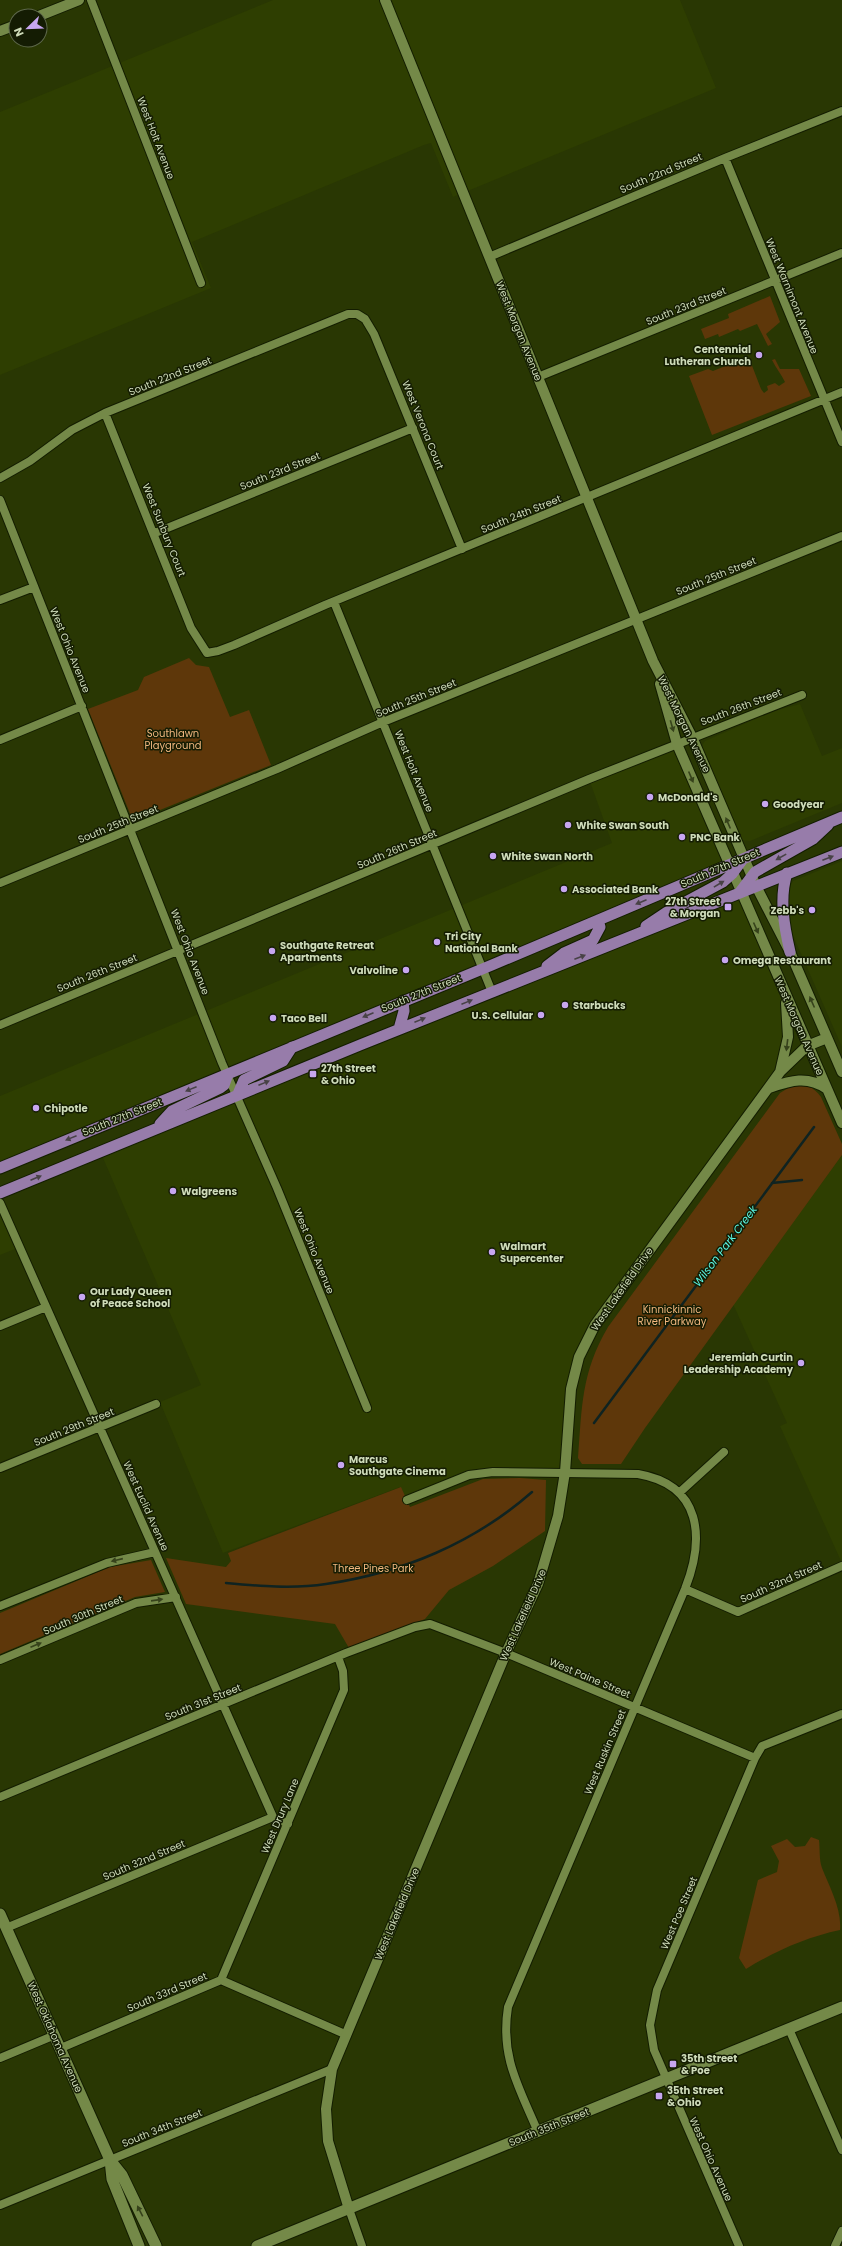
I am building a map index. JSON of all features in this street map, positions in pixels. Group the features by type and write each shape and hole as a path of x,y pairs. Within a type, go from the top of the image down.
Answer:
{"main road":[{"name":"South 27th Street","path":"743,858 837,819"},
{"path":"0,1193 238,1094 740,892 753,881 763,867 813,839 837,819"},
{"path":"753,881 787,874 842,852"},
{"path":"625,939 667,912 723,882 731,870 743,858"},
{"name":"South 27th Street","path":"0,1168 598,920 731,870"},
{"path":"787,874 783,894 786,933 790,952"},
{"path":"533,976 564,953 593,940 600,927 598,920"},
{"path":"399,1029 404,1011 403,1001"},
{"path":"238,1094 244,1080 282,1061 292,1047"},
{"path":"157,1128 172,1111 224,1085 228,1074"},
{"name":"West Oklahoma Avenue","path":"0,1914 110,2160 122,2175 156,2246"},
{"name":"South 35th Street","path":"257,2246 842,2007"},
{"name":"West Oklahoma Avenue","path":"110,2160 112,2179 139,2246"}],"street":[{"path":"48,12 79,0"},
{"name":"West Holt Avenue","path":"91,0 201,284"},
{"name":"West Morgan Avenue","path":"385,0 653,662 692,737 753,881 790,952 842,1072"},
{"name":"South 22nd Street","path":"489,257 725,158 842,111"},
{"name":"West Warnimont Avenue","path":"725,158 842,442"},
{"name":"South 23rd Street","path":"538,377 842,253"},
{"name":"South 22nd Street","path":"0,478 30,461 72,430 106,413 330,321 348,314 357,314"},
{"name":"West Verona Court","path":"357,314 365,320 374,334 462,548"},
{"name":"South 24th Street","path":"207,653 218,651 234,645 462,548 587,499 842,392"},
{"name":"West Sunbury Court","path":"106,413 155,533 191,628 207,653"},
{"name":"South 23rd Street","path":"155,533 413,428"},
{"name":"West Ohio Avenue","path":"0,500 228,1074 238,1094 367,1408"},
{"name":"South 25th Street","path":"0,883 277,769 383,722 842,536"},
{"path":"0,600 34,587"},
{"name":"West Holt Avenue","path":"334,602 492,992"},
{"name":"West Morgan Avenue","path":"653,662 677,744 740,892 842,1123"},
{"name":"South 26th Street","path":"0,1025 692,737 802,695"},
{"path":"0,740 82,706"},
{"path":"780,1072 788,1037 784,992"},
{"name":"West Lakefield Drive","path":"362,2246 328,2141 326,2109 332,2069 506,1654 538,1584 551,1545 565,1472 571,1388 579,1357 595,1325 780,1072 808,1046 827,1038"},
{"path":"769,1088 790,1081 802,1080 817,1083 827,1090"},
{"name":"West Euclid Avenue","path":"0,1203 273,1817"},
{"path":"0,1326 46,1307"},
{"name":"South 29th Street","path":"0,1468 156,1404"},
{"path":"679,1493 724,1452"},
{"path":"407,1500 469,1475 493,1472 565,1472"},
{"name":"West Ruskin Street","path":"538,2132 510,2066 506,2051 504,2028 508,2007 685,1589 693,1567 697,1535 692,1514 679,1493 654,1476 624,1472 565,1472"},
{"path":"0,1606 107,1563 155,1552"},
{"name":"South 32nd Street","path":"685,1589 738,1612 842,1566"},
{"name":"South 30th Street","path":"0,1660 136,1603 176,1598"},
{"name":"West Paine Street","path":"415,1627 430,1624 439,1626 755,1758"},
{"name":"South 31st Street","path":"0,1797 338,1657 415,1627"},
{"name":"West Drury Lane","path":"221,1980 344,1690 343,1671 338,1657"},
{"path":"755,1758 762,1746 842,1714"},
{"name":"West Poe Street","path":"666,2080 654,2050 650,2025 657,1990 755,1758"},
{"path":"273,1817 288,1824"},
{"name":"South 32nd Street","path":"6,1928 273,1817"},
{"name":"South 33rd Street","path":"61,2048 221,1980 347,2035"},
{"path":"789,2029 842,2150"},
{"path":"0,2058 55,2035"},
{"name":"South 34th Street","path":"0,2205 332,2069"},
{"name":"West Ohio Avenue","path":"666,2080 739,2246"},
{"path":"835,2246 842,2231"}],"shaded area":[{"path":"273,0 680,0 716,88 453,197 431,143 424,145 192,242 211,288 0,375 0,112"},
{"path":"800,704 822,756 842,748 842,803 750,841 742,840 703,750 703,744 705,741 774,711"},
{"path":"677,744 729,865 0,1168 0,1096 612,843 589,779"},
{"path":"842,861 842,1047 791,931 787,892 793,881"},
{"path":"740,892 785,992 787,1018 780,1072 695,1188 579,1357 565,1472 469,1475 407,1500 400,1487 223,1553 160,1402 201,1385 100,1151"},
{"name":"Jeremiah Curtin Leadership Academy","path":"842,1155 841,1561 780,1426 787,1423 733,1304"},
{"path":"0,1203 20,1247 0,1255"}],"green space":[{"path":"770,296 780,322 766,334 772,344 768,346 757,324 740,331 738,329 719,337 718,334 705,339 701,329 729,318 728,314"},
{"path":"775,359 780,369 799,369 811,396 712,435 689,376 708,369 713,371 740,360 746,366 751,363 764,393 768,390 767,386 775,383 779,386 785,382 772,360"},
{"name":"Southlawn Playground","path":"189,658 196,665 209,667 230,717 249,710 271,765 133,821 88,709 138,690 144,677"},
{"name":"Kinnickinnic River Parkway","path":"793,1085 802,1085 812,1088 821,1097 842,1144 842,1155 645,1428 621,1464 582,1464 578,1458 584,1391 592,1360 608,1327 780,1093"},
{"name":"Three Pines Park","path":"520,1478 546,1480 545,1531 493,1566 449,1590 425,1619 349,1648 335,1624 186,1604 166,1558 226,1567 231,1561 228,1553 401,1487 410,1507 483,1479"},
{"path":"151,1560 165,1592 135,1597 0,1654 0,1613 110,1567"},
{"path":"811,1837 819,1840 821,1865 837,1906 840,1930 792,1945 768,1956 746,1969 739,1958 758,1880 777,1872 779,1861 771,1846 787,1839 795,1847 805,1846"}],"waterway":[{"name":"Wilson Park Creek","path":"594,1423 814,1127"},
{"path":"772,1183 802,1180"},
{"name":"Wilson Park Creek","path":"226,1583 276,1586 314,1586 354,1579 409,1564 461,1541 510,1510 532,1492"}],"place":[{"name":"Centennial Lutheran Church","path":"759,355"},
{"name":"McDonald's","path":"650,797"},
{"name":"Goodyear","path":"765,804"},
{"name":"White Swan South","path":"568,825"},
{"name":"PNC Bank","path":"682,837"},
{"name":"White Swan North","path":"493,856"},
{"name":"Associated Bank","path":"564,889"},
{"name":"27th Street & Morgan","path":"728,907"},
{"name":"Zebb's","path":"812,910"},
{"name":"Tri City National Bank","path":"437,942"},
{"name":"Southgate Retreat Apartments","path":"272,951"},
{"name":"Omega Restaurant","path":"725,960"},
{"name":"Valvoline","path":"406,970"},
{"name":"Starbucks","path":"565,1005"},
{"name":"U.S. Cellular","path":"541,1015"},
{"name":"Taco Bell","path":"273,1018"},
{"name":"27th Street & Ohio","path":"313,1074"},
{"name":"Chipotle","path":"36,1108"},
{"name":"Walgreens","path":"173,1191"},
{"name":"Walmart Supercenter","path":"492,1252"},
{"name":"Our Lady Queen of Peace School","path":"82,1297"},
{"name":"Jeremiah Curtin Leadership Academy","path":"801,1363"},
{"name":"Marcus Southgate Cinema","path":"341,1465"},
{"name":"35th Street & Poe","path":"673,2064"},
{"name":"35th Street & Ohio","path":"659,2096"}]}
